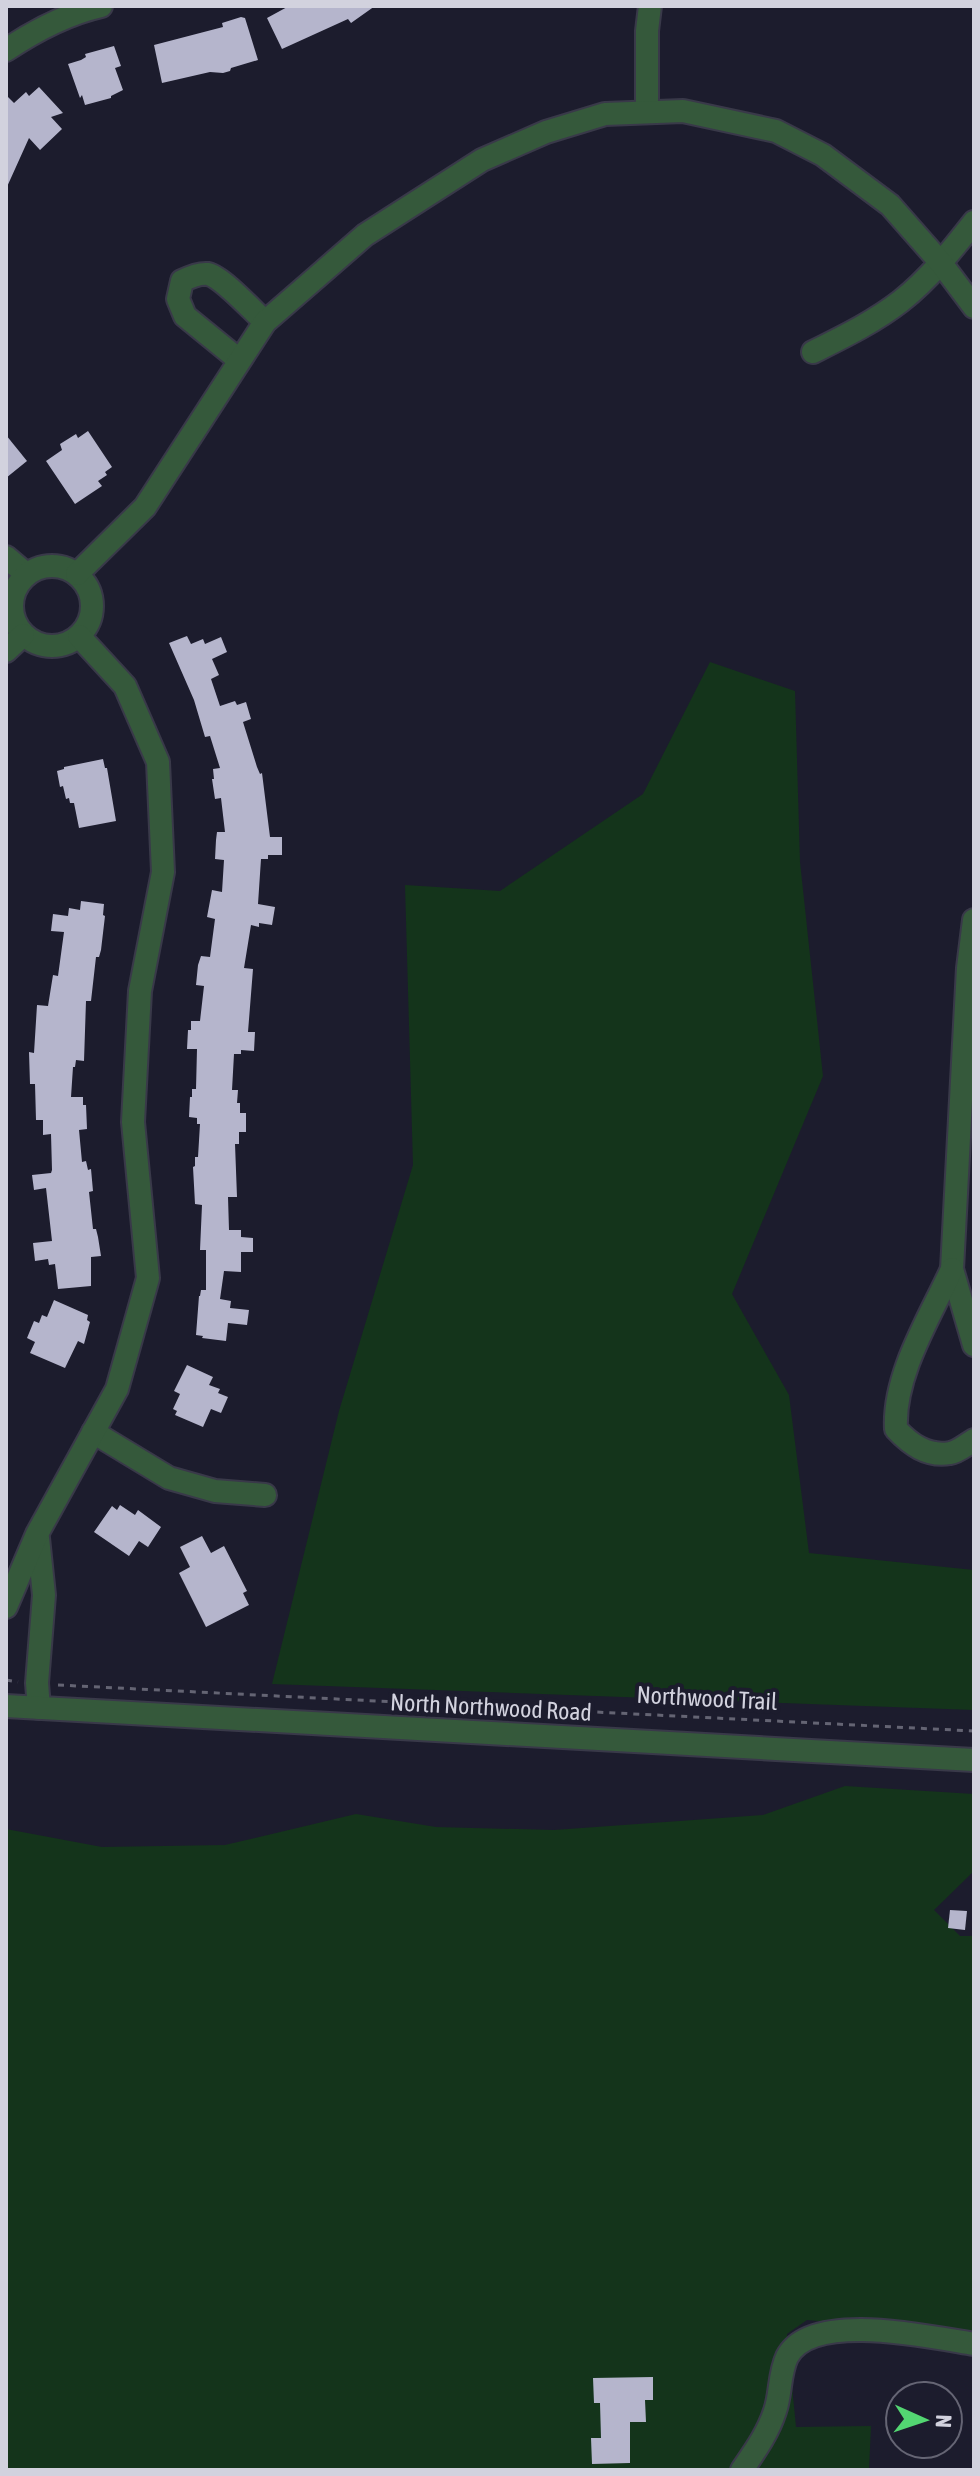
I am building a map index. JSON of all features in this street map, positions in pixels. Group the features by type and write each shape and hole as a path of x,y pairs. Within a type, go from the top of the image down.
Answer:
{"street":[{"path":"6,50 34,32 77,12 101,6"},
{"path":"647,111 650,6"},
{"path":"77,574 145,507 265,322 365,235 482,160 546,132 605,114 683,111 776,131 823,155 890,205 941,263 974,307"},
{"path":"813,352 901,301 941,263 974,222"},
{"path":"239,360 185,316 178,299 182,281 195,275 210,274 265,322"},
{"path":"6,557 26,574"},
{"path":"52,565 77,574 92,598 88,625 79,636 56,646 43,645 23,635 14,620 12,608 18,583 39,567 52,565"},
{"path":"6,651 23,635"},
{"path":"6,1607 37,1534 117,1389 148,1278 133,1122 140,991 163,872 158,762 125,686 79,636"},
{"path":"974,920 968,968 952,1269 974,1345"},
{"path":"952,1269 905,1373 895,1407 896,1429 912,1446 931,1452 951,1453 974,1440"},
{"path":"93,1432 169,1478 215,1491 265,1495"},
{"path":"37,1534 44,1595 37,1683 39,1708"},
{"name":"North Northwood Road","path":"6,1706 974,1760"},
{"path":"742,2470 762,2440 776,2410 785,2361 793,2347 810,2337 839,2330 974,2344"}],"path":[{"name":"Northwood Trail","path":"6,1680 974,1731"}],"green space":[{"path":"710,662 795,691 800,862 823,1076 732,1294 789,1395 809,1553 974,1570 974,1710 272,1684 339,1411 413,1165 405,885 500,891 643,794"},
{"path":"845,1786 974,1794 974,1871 934,1910 960,1936 974,1936 974,2336 807,2320 787,2334 796,2427 871,2426 869,2470 6,2470 6,1829 102,1847 225,1845 356,1814 436,1827 554,1830 763,1815"}],"building":[{"path":"289,6 375,6 351,23 348,19 282,49 267,18"},
{"path":"245,18 258,60 223,73 210,72 162,83 154,45 223,27 222,23"},
{"path":"114,46 121,66 115,68 123,90 111,98 85,105 68,64 81,60 86,57 85,54"},
{"path":"39,87 63,113 51,117 62,129 40,150 29,138 6,189 6,95 14,103 26,92 29,96"},
{"path":"88,431 112,467 98,481 102,486 75,504 46,461 62,450 60,444"},
{"path":"6,435 27,461 6,478"},
{"path":"187,636 191,644 203,639 205,644 221,637 227,652 212,659 219,675 211,679 220,706 235,701 237,705 246,702 251,719 243,722 257,767 262,773 270,837 282,837 282,855 268,855 268,859 261,859 258,904 275,907 272,925 251,925 244,968 253,969 248,1032 255,1032 254,1051 241,1050 241,1054 234,1054 232,1090 238,1090 240,1113 246,1113 246,1132 239,1132 239,1144 235,1144 237,1197 228,1197 229,1230 241,1230 241,1237 253,1238 253,1252 241,1252 241,1272 224,1271 220,1299 231,1301 230,1308 249,1310 247,1325 228,1323 226,1341 196,1335 199,1296 201,1290 206,1290 206,1250 200,1250 202,1205 195,1204 193,1167 195,1157 198,1157 200,1124 197,1124 197,1118 189,1117 192,1089 196,1089 197,1049 187,1049 188,1030 191,1030 191,1021 200,1021 204,986 196,985 198,965 201,956 210,957 215,919 207,917 212,890 222,892 224,860 215,859 216,840 217,832 225,832 221,798 215,799 212,779 213,769 220,768 210,736 205,737 194,700 169,643"},
{"path":"103,759 116,821 79,828 74,803 66,799 57,771"},
{"path":"81,901 104,904 105,916 91,1001 86,1001 84,1061 76,1060 73,1067 71,1097 83,1097 83,1105 86,1105 87,1129 79,1130 82,1162 86,1161 88,1170 91,1169 93,1191 89,1192 93,1229 96,1229 101,1256 91,1257 91,1286 58,1289 55,1264 49,1265 48,1259 35,1261 33,1243 52,1241 46,1188 34,1190 32,1175 51,1173 51,1134 43,1135 43,1120 36,1120 35,1084 30,1084 29,1052 34,1053 37,1005 48,1006 53,975 58,976 64,932 51,931 53,914 68,916 69,908 80,910"},
{"path":"54,1300 88,1315 90,1322 84,1344 78,1341 65,1368 30,1353 35,1342 27,1338 34,1321 39,1323 42,1315 47,1317"},
{"path":"187,1365 213,1377 209,1385 220,1389 218,1393 228,1397 221,1413 211,1409 203,1427 175,1415 177,1411 173,1409 180,1394 174,1391"},
{"path":"120,1505 135,1515 138,1510 161,1527 148,1547 139,1541 129,1556 94,1532 112,1506 117,1510"},
{"path":"202,1536 211,1553 224,1546 247,1591 243,1593 249,1605 206,1627 179,1573 190,1567 180,1547"},
{"path":"950,1910 967,1911 965,1930 948,1928"},
{"path":"653,2377 653,2400 645,2400 646,2422 630,2422 630,2463 592,2464 591,2438 601,2438 600,2403 594,2403 593,2378"}]}
